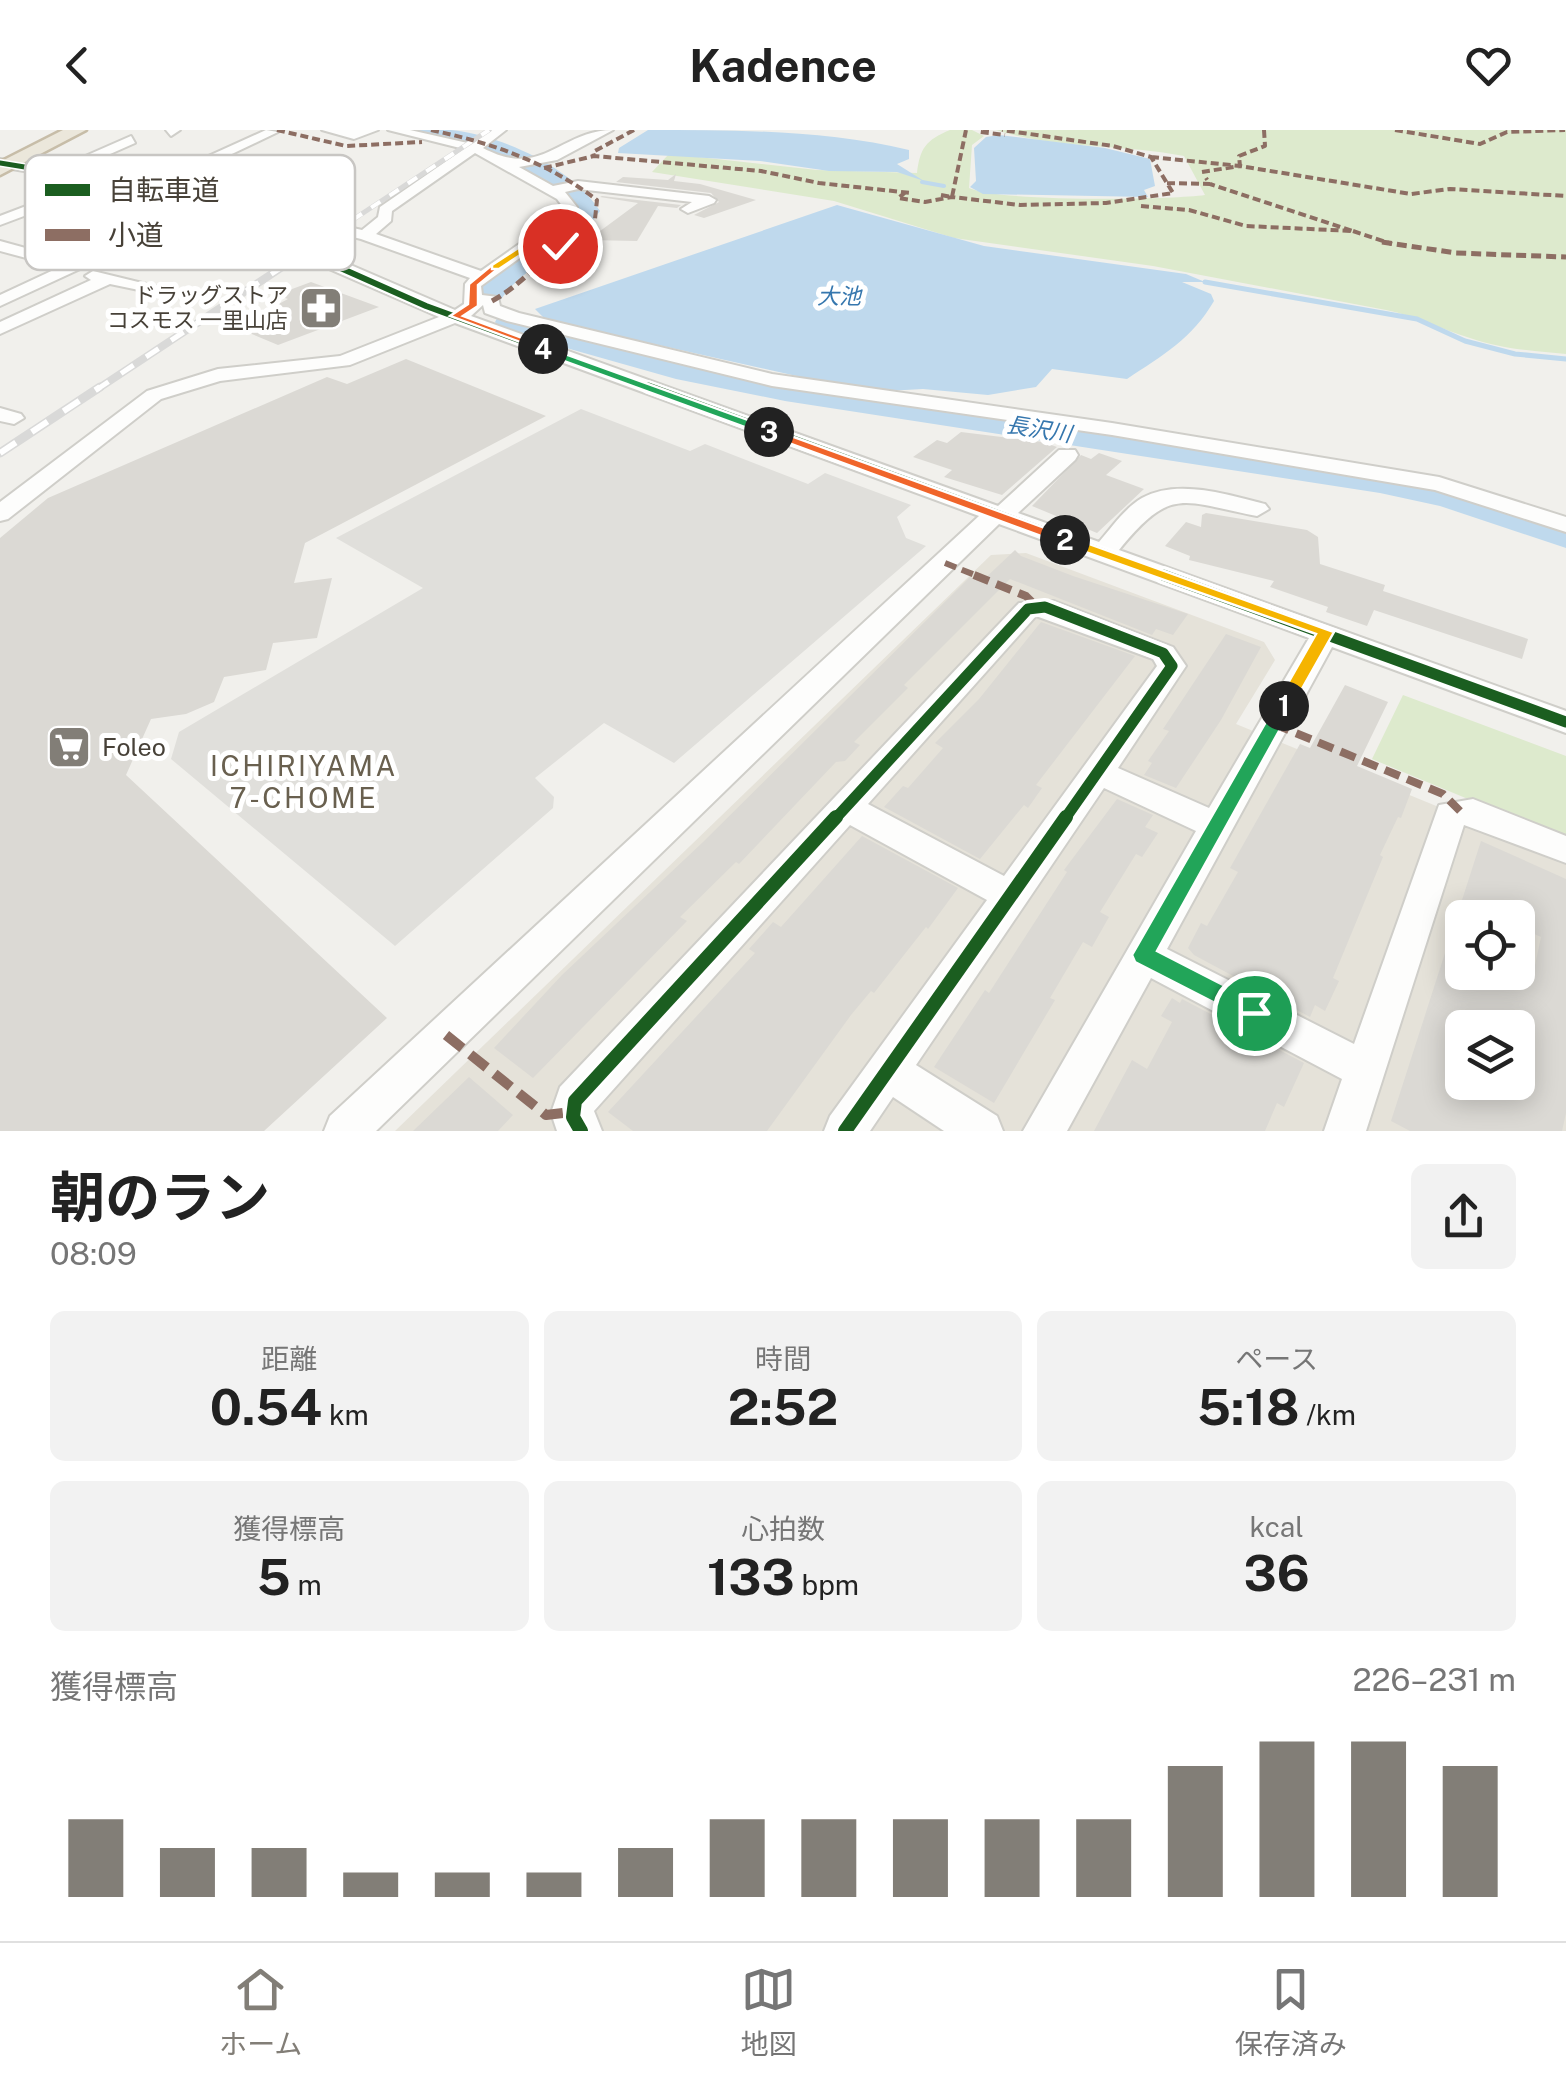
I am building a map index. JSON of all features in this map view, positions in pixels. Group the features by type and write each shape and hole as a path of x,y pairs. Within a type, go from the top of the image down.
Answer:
{"highway":[{"path":"2,163 58,130"},
{"path":"2,163 76,130"}],"street":[{"path":"328,130 445,141 474,148 552,190 570,206 615,207"},
{"path":"354,135 372,130"},
{"path":"365,235 386,218 385,210 500,130"},
{"path":"509,166 552,156 607,130"},
{"path":"212,155 272,132"},
{"path":"97,155 131,140"},
{"path":"422,142 445,141"},
{"path":"552,190 577,185 709,200 688,209"},
{"path":"0,514 154,395 218,375 343,362 469,310 474,298 471,288 482,276 564,222 570,206"},
{"path":"0,221 25,211"},
{"path":"355,233 482,276"},
{"path":"533,243 560,246"},
{"path":"0,301 67,270"},
{"path":"79,270 164,290"},
{"path":"347,270 455,316 1566,722"},
{"path":"0,329 110,278"},
{"path":"474,298 492,301 491,309 513,317 772,380 1112,429 1439,484 1566,525"},
{"path":"631,381 673,358"},
{"path":"346,1131 998,515 1067,455"},
{"path":"1102,553 1150,502 1162,497 1179,496 1257,509"},
{"path":"581,1131 574,1126 571,1112 575,1101 1028,609 1037,607 1163,653 1172,666 845,1131"},
{"path":"1044,1131 1326,632"},
{"path":"1098,772 1216,826"},
{"path":"846,806 1010,896"},
{"path":"1344,1131 1451,814 1473,812 1566,850"},
{"path":"1143,955 1365,1070"},
{"path":"888,1070 982,1131"}],"shaded area":[{"path":"581,409 690,451 705,444 808,484 825,473 911,505 897,517 906,538 926,546 674,763 604,723 535,778 554,797 553,808 395,946 171,759 179,732 423,588 336,538"},
{"path":"1026,553 1264,642 1275,660 1236,724 1566,859 1566,1131 395,1131 991,555"}],"green space":[{"path":"950,130 972,130 984,136 972,145 969,188 1013,196 1122,199 1205,195 1184,156 1042,140 996,130 1566,130 1566,354 1494,345 1386,310 1153,266 954,238 834,201 652,172 668,155 680,155 817,170 917,173 926,146"},
{"path":"1403,695 1566,756 1566,840 1372,759"}],"water":[{"path":"648,130 780,132 878,143 909,150 909,159 897,164 924,181 897,172 829,171 760,161 618,153 619,148"},
{"path":"999,135 1105,148 1150,159 1155,186 1144,190 1148,197 983,194 970,187 976,181 974,148 986,137"},
{"name":"大池","path":"837,205 984,246 1186,274 1205,282 1182,282 1211,294 1214,301 1186,336 1127,379 1052,369 1036,387 988,395 923,389 887,391 828,383 556,322 535,309"}],"building":[{"path":"676,174 674,181 756,200 704,218 694,215 719,202 711,193 616,182 623,177 668,180"},
{"path":"600,197 681,205 658,206 637,241 588,240 638,203"},
{"path":"311,282 379,307 278,345 235,327 288,299 276,295"},
{"name":"Foleo","path":"406,359 546,416 305,543 294,583 332,578 317,638 273,643 266,670 224,677 214,702 186,714 151,719 126,775 387,1018 264,1131 0,1131 0,538 48,498 327,377 347,384"},
{"path":"961,432 1057,447 1002,495 944,477 952,470 913,457 937,440 947,443"},
{"path":"1099,453 1122,461 1106,475 1144,489 1097,533 1032,506 1081,455 1091,459"},
{"path":"1202,515 1307,530 1318,537 1320,564 1385,585 1383,591 1528,639 1522,659 1374,610 1367,626 1326,612 1328,607 1270,587 1274,581 1189,560 1190,556 1165,546 1186,522 1201,527"},
{"path":"1015,550 1021,556 1073,576 1188,614 1173,635 1156,629 1152,635 1010,579 904,685 908,688 854,742 860,745 845,761 836,762 739,864 736,862 680,917 687,921 533,1078 494,1048 562,975 703,842 970,577 981,582"},
{"path":"1041,622 1135,656 1036,785 1042,788 1028,808 1024,805 980,859 884,807 903,786 908,788 943,748 935,743 979,699"},
{"path":"1226,634 1261,647 1221,720 1176,788 1144,775 1152,763 1148,761 1169,731 1163,729"},
{"path":"1345,685 1388,702 1357,766 1412,789 1380,855 1383,857 1333,978 1339,981 1325,1011 1315,1005 1310,1017 1194,955 1188,948 1201,923 1207,926 1238,872 1230,868 1300,744 1310,748"},
{"path":"1117,799 1153,815 1145,827 1158,833 1142,857 1136,854 1100,912 1109,917 1092,947 1083,942 1050,998 1055,1000 994,1103 934,1067 985,990 989,993 1067,872 1064,870"},
{"path":"862,836 958,888 928,929 851,1015 767,1131 633,1131 608,1112 755,953 749,949 773,922 781,927"},
{"path":"1481,841 1566,879 1566,1113 1562,1131 1410,1131 1391,1121 1445,953 1445,990 1535,990 1541,937 1535,934 1535,900 1462,900"},
{"path":"1172,998 1180,1003 1182,999 1304,1063 1284,1107 1277,1103 1265,1131 1094,1131 1132,1060 1147,1069 1172,1022 1161,1016"},
{"path":"469,1077 513,1115 498,1131 413,1131"}],"waterway":[{"name":"長沢川","path":"415,130 476,142 509,156 558,182 587,211 577,224 499,277 488,295"},
{"path":"922,182 944,186"},
{"path":"1205,282 1417,319 1465,341 1515,354 1566,359"},
{"name":"長沢川","path":"511,322 689,371 785,390 1380,481 1451,496 1566,535"}],"railway":[{"path":"355,218 489,130"},
{"path":"96,390 278,270"},
{"path":"0,453 100,387"}],"marked path":[{"path":"277,130 346,146 422,142"},
{"path":"431,130 518,154 560,174 597,200 595,219 538,262 511,291 492,301"},
{"path":"634,130 593,152 594,156 761,171 819,183 911,193"},
{"path":"941,195 952,197 966,130"},
{"path":"983,130 987,131 980,132 1005,135"},
{"path":"906,192 898,198 925,202 952,197 1020,205 1106,203 1119,198 1173,193 1151,157 1113,146 1002,130"},
{"path":"1264,130 1265,146 1239,156 1240,166 1411,194 1450,189 1566,196"},
{"path":"1395,130 1480,144 1507,132 1565,130"},
{"path":"544,168 594,156"},
{"path":"1151,157 1240,166 1202,172"},
{"path":"1167,183 1210,184 1206,178"},
{"path":"1141,206 1189,210 1246,226 1353,231 1210,184"},
{"path":"1353,231 1425,250 1566,257"},
{"path":"945,563 1026,596 1037,607"},
{"path":"1274,724 1443,794 1460,811"},
{"path":"446,1035 546,1115 571,1112"}],"cycle path":[{"path":"0,163 25,167"},
{"path":"345,270 426,306 1566,722"},
{"path":"581,1131 573,1117 575,1101 1028,609 1045,607 1163,653 1172,666 845,1131"}],"place":[{"name":"ドラッグストア コスモス 一里山店","path":"321,308"},
{"name":"Foleo","path":"69,747"}],"district":[{"name":"ICHIRIYAMA 7-CHOME","path":"304,782"}],"route":[{"path":"560,246 532,243 490,270 471,288 473,306 455,316 1149,571 1326,632 1143,955 1254,1013"}]}
